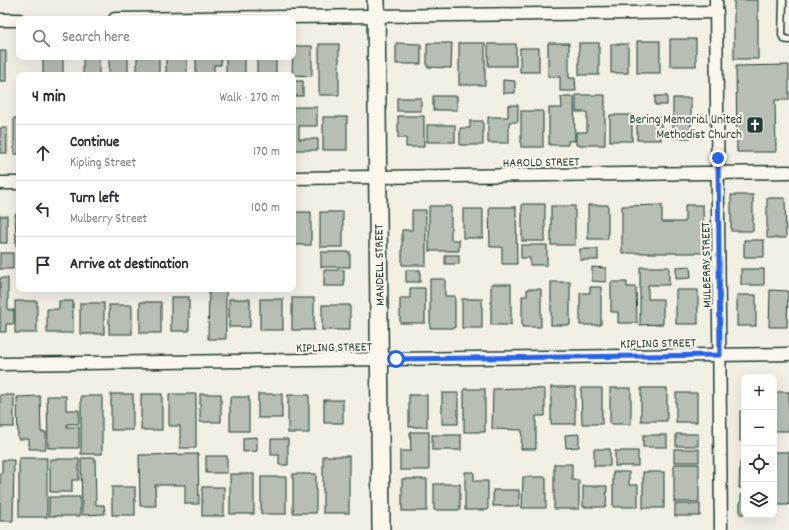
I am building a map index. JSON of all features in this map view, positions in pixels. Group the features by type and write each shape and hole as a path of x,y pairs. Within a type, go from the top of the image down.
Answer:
{"street":[{"path":"186,16 376,8 717,6"},
{"name":"MULBERRY STREET","path":"717,6 721,530"},
{"name":"MANDELL STREET","path":"376,8 381,530"},
{"path":"0,20 16,20"},
{"name":"HAROLD STREET","path":"296,178 789,172"},
{"path":"0,183 16,183"},
{"name":"KIPLING STREET","path":"0,364 789,354"}],"lane":[{"path":"783,0 782,35 784,39 789,40"}],"building":[{"path":"734,0 758,0 758,59 734,59"},
{"path":"670,39 696,39 696,66 670,66"},
{"path":"637,41 660,41 660,73 637,73"},
{"path":"396,43 421,44 421,64 396,64"},
{"path":"427,43 452,43 451,68 427,67"},
{"path":"459,43 485,43 485,85 459,85"},
{"path":"548,43 569,43 569,78 575,78 576,91 560,91 560,77 548,77"},
{"path":"579,43 599,43 599,75 579,75"},
{"path":"319,44 339,44 339,95 319,95"},
{"path":"488,44 516,44 516,66 488,66"},
{"path":"611,44 628,44 628,73 611,73"},
{"path":"296,46 312,46 312,76 296,75 296,72 292,72 293,60 296,60"},
{"path":"520,48 539,48 539,72 520,72"},
{"path":"0,51 6,51 6,81 0,81"},
{"path":"43,60 63,60 63,72 43,72"},
{"path":"83,60 99,60 99,72 83,72"},
{"path":"109,60 128,60 128,72 109,72"},
{"path":"137,60 159,60 159,72 137,72"},
{"path":"166,60 187,60 187,72 166,72"},
{"path":"196,60 221,60 221,65 214,65 214,72 196,72"},
{"path":"226,60 245,60 245,72 226,72"},
{"path":"257,60 276,60 276,72 257,72"},
{"path":"789,65 789,100 775,100 776,152 737,152 736,66"},
{"path":"503,80 515,81 515,93 503,93"},
{"path":"296,81 303,81 303,96 296,96"},
{"path":"576,95 605,95 605,145 576,145 576,132 587,132 587,112 576,112"},
{"path":"433,96 457,96 457,110 433,110"},
{"path":"655,96 667,96 667,105 655,105"},
{"path":"561,97 574,97 575,141 568,141 568,145 549,145 549,108 562,108"},
{"path":"397,98 421,98 421,111 397,111"},
{"path":"673,98 691,98 691,138 673,138"},
{"path":"508,105 518,105 518,122 509,122 509,143 488,143 488,117 508,117"},
{"path":"296,107 317,107 317,126 299,126 299,139 318,139 318,150 296,150"},
{"path":"521,111 543,111 543,147 521,147"},
{"path":"610,115 632,115 632,141 610,141"},
{"path":"398,116 424,116 424,147 406,147 406,138 398,138"},
{"path":"323,117 347,117 347,150 323,150"},
{"path":"637,117 661,117 661,140 637,140"},
{"path":"14,118 16,118 16,154 14,154"},
{"path":"470,121 483,121 483,145 460,145 460,128 470,128"},
{"path":"427,125 455,125 455,142 427,142"},
{"path":"0,128 7,128 7,153 0,153"},
{"path":"731,195 753,195 753,231 731,231"},
{"path":"767,198 785,198 786,238 767,238"},
{"path":"522,204 545,204 545,241 522,241"},
{"path":"588,205 608,205 608,239 588,239"},
{"path":"662,205 662,222 685,222 685,205 703,205 704,253 622,253 622,206"},
{"path":"429,206 451,206 451,240 459,240 459,251 429,251"},
{"path":"551,206 575,206 575,245 551,245"},
{"path":"489,207 516,207 517,264 502,264 502,247 490,247"},
{"path":"463,209 483,209 483,238 463,238"},
{"path":"412,210 426,210 426,265 402,265 402,230 412,230"},
{"path":"296,212 311,212 311,245 296,245"},
{"path":"320,212 343,212 343,247 320,247"},
{"path":"15,214 16,214 16,247"},
{"path":"0,216 7,216 7,243 0,243"},
{"path":"744,240 764,240 764,257 744,257"},
{"path":"521,245 547,245 547,265 530,265 530,258 521,258"},
{"path":"580,249 598,249 598,260 580,260"},
{"path":"321,252 350,252 350,267 321,267"},
{"path":"0,253 13,253 13,269 0,269"},
{"path":"445,255 459,255 459,264 445,264"},
{"path":"690,266 691,278 676,279 676,267"},
{"path":"592,267 606,268 606,282 592,281"},
{"path":"640,267 669,267 669,285 648,285 648,299 663,299 663,324 640,325"},
{"path":"741,269 764,269 764,285 741,285"},
{"path":"324,270 344,270 344,286 324,286"},
{"path":"406,270 420,270 420,282 406,282"},
{"path":"0,278 8,278 8,310 14,310 14,324 6,324 6,332 0,332"},
{"path":"430,279 445,279 445,296 455,296 455,328 430,328"},
{"path":"551,282 570,282 570,325 551,325"},
{"path":"611,282 627,282 627,287 636,287 637,323 618,323 618,312 611,312"},
{"path":"491,284 511,284 511,325 491,325"},
{"path":"590,287 601,287 601,325 580,325 580,293 590,293"},
{"path":"410,288 425,288 425,323 400,323 400,298 410,298"},
{"path":"527,289 541,289 541,327 522,327 522,296 527,296"},
{"path":"676,290 698,290 698,324 676,324"},
{"path":"770,290 788,291 787,327 769,327"},
{"path":"209,292 226,292 226,339 208,339"},
{"path":"737,295 756,295 756,326 737,326"},
{"path":"171,297 189,297 189,331 171,331"},
{"path":"292,298 314,298 314,330 292,330"},
{"path":"229,299 250,299 250,327 229,327"},
{"path":"260,299 283,299 283,330 260,330"},
{"path":"462,299 482,299 482,328 462,328"},
{"path":"15,301 37,301 37,333 15,333"},
{"path":"59,301 73,301 73,333 47,333 47,309 59,309"},
{"path":"140,302 161,302 161,333 140,333"},
{"path":"80,303 104,303 104,334 80,334"},
{"path":"109,305 132,305 132,334 109,334"},
{"path":"322,305 350,305 350,330 322,330"},
{"path":"551,387 575,387 575,424 551,424"},
{"path":"581,388 602,388 602,424 582,424"},
{"path":"610,388 631,388 631,424 610,424"},
{"path":"641,388 667,388 667,421 641,421"},
{"path":"464,389 485,389 485,432 464,432"},
{"path":"493,389 545,389 545,416 536,416 536,449 521,449 522,430 492,429"},
{"path":"777,392 789,392 789,431 777,431"},
{"path":"442,393 458,393 458,424 442,424"},
{"path":"676,393 697,393 697,422 676,422"},
{"path":"111,394 133,394 133,430 111,430"},
{"path":"141,394 162,394 162,430 141,430"},
{"path":"169,394 196,394 196,448 180,448 180,426 169,426"},
{"path":"200,394 221,394 221,422 200,422"},
{"path":"258,394 282,394 282,418 258,418"},
{"path":"0,395 14,395 14,427 0,427"},
{"path":"288,395 309,395 309,433 288,433"},
{"path":"409,395 427,395 427,427 409,427"},
{"path":"40,396 41,432 46,432 46,449 29,449 29,439 18,439 17,397"},
{"path":"47,396 66,396 66,410 79,410 79,424 67,424 67,427 79,427 79,448 48,448"},
{"path":"81,396 102,396 102,454 81,454"},
{"path":"230,397 249,397 249,431 230,431"},
{"path":"324,400 343,400 343,423 324,423"},
{"path":"740,411 741,411 741,441"},
{"path":"410,432 429,432 429,470 400,470 400,451 411,451"},
{"path":"579,434 579,447 566,448 565,435"},
{"path":"676,434 698,434 698,446 676,446"},
{"path":"432,435 461,435 461,450 432,450"},
{"path":"643,435 667,435 667,447 643,447"},
{"path":"257,437 257,451 243,452 243,438"},
{"path":"271,439 288,439 288,465 279,465 279,455 271,455"},
{"path":"594,449 610,449 610,466 594,466"},
{"path":"674,449 699,449 699,462 674,462"},
{"path":"615,451 638,451 638,466 615,466"},
{"path":"777,452 789,452 788,505 777,505"},
{"path":"198,454 199,504 185,504 185,485 155,485 156,506 140,506 139,455"},
{"path":"206,456 227,456 227,473 206,473"},
{"path":"323,456 349,456 349,513 323,513"},
{"path":"19,458 47,458 47,517 19,517"},
{"path":"81,458 95,458 96,505 104,505 105,514 82,515"},
{"path":"50,459 79,459 79,480 72,480 72,492 50,492"},
{"path":"2,460 14,460 13,521 0,521 0,473 2,473"},
{"path":"740,462 741,488 739,488"},
{"path":"554,464 572,464 572,480 579,480 579,509 554,509"},
{"path":"674,464 699,464 699,502 674,502"},
{"path":"465,472 474,472 474,481 488,481 488,510 465,510"},
{"path":"613,472 629,472 629,485 638,485 638,507 613,507"},
{"path":"643,472 664,472 664,508 643,508"},
{"path":"230,474 254,474 254,514 230,514"},
{"path":"293,474 316,474 316,513 293,513"},
{"path":"261,477 286,477 286,514 261,514"},
{"path":"523,477 546,477 546,508 522,508"},
{"path":"402,479 427,479 427,511 402,511"},
{"path":"434,484 460,484 460,510 434,510"},
{"path":"583,486 607,486 606,507 583,507"},
{"path":"112,487 135,487 135,515 112,515"},
{"path":"202,487 224,487 224,516 202,516"},
{"path":"493,490 519,490 519,506 493,506"},
{"path":"49,497 80,497 80,516 49,516"},
{"path":"741,502 741,514 740,514"},
{"path":"675,504 700,504 700,516 675,516"}],"place":[{"name":"Bering Memorial United Methodist Church","path":"755,125"}],"route":[{"path":"396,359 720,355 718,158"}]}
